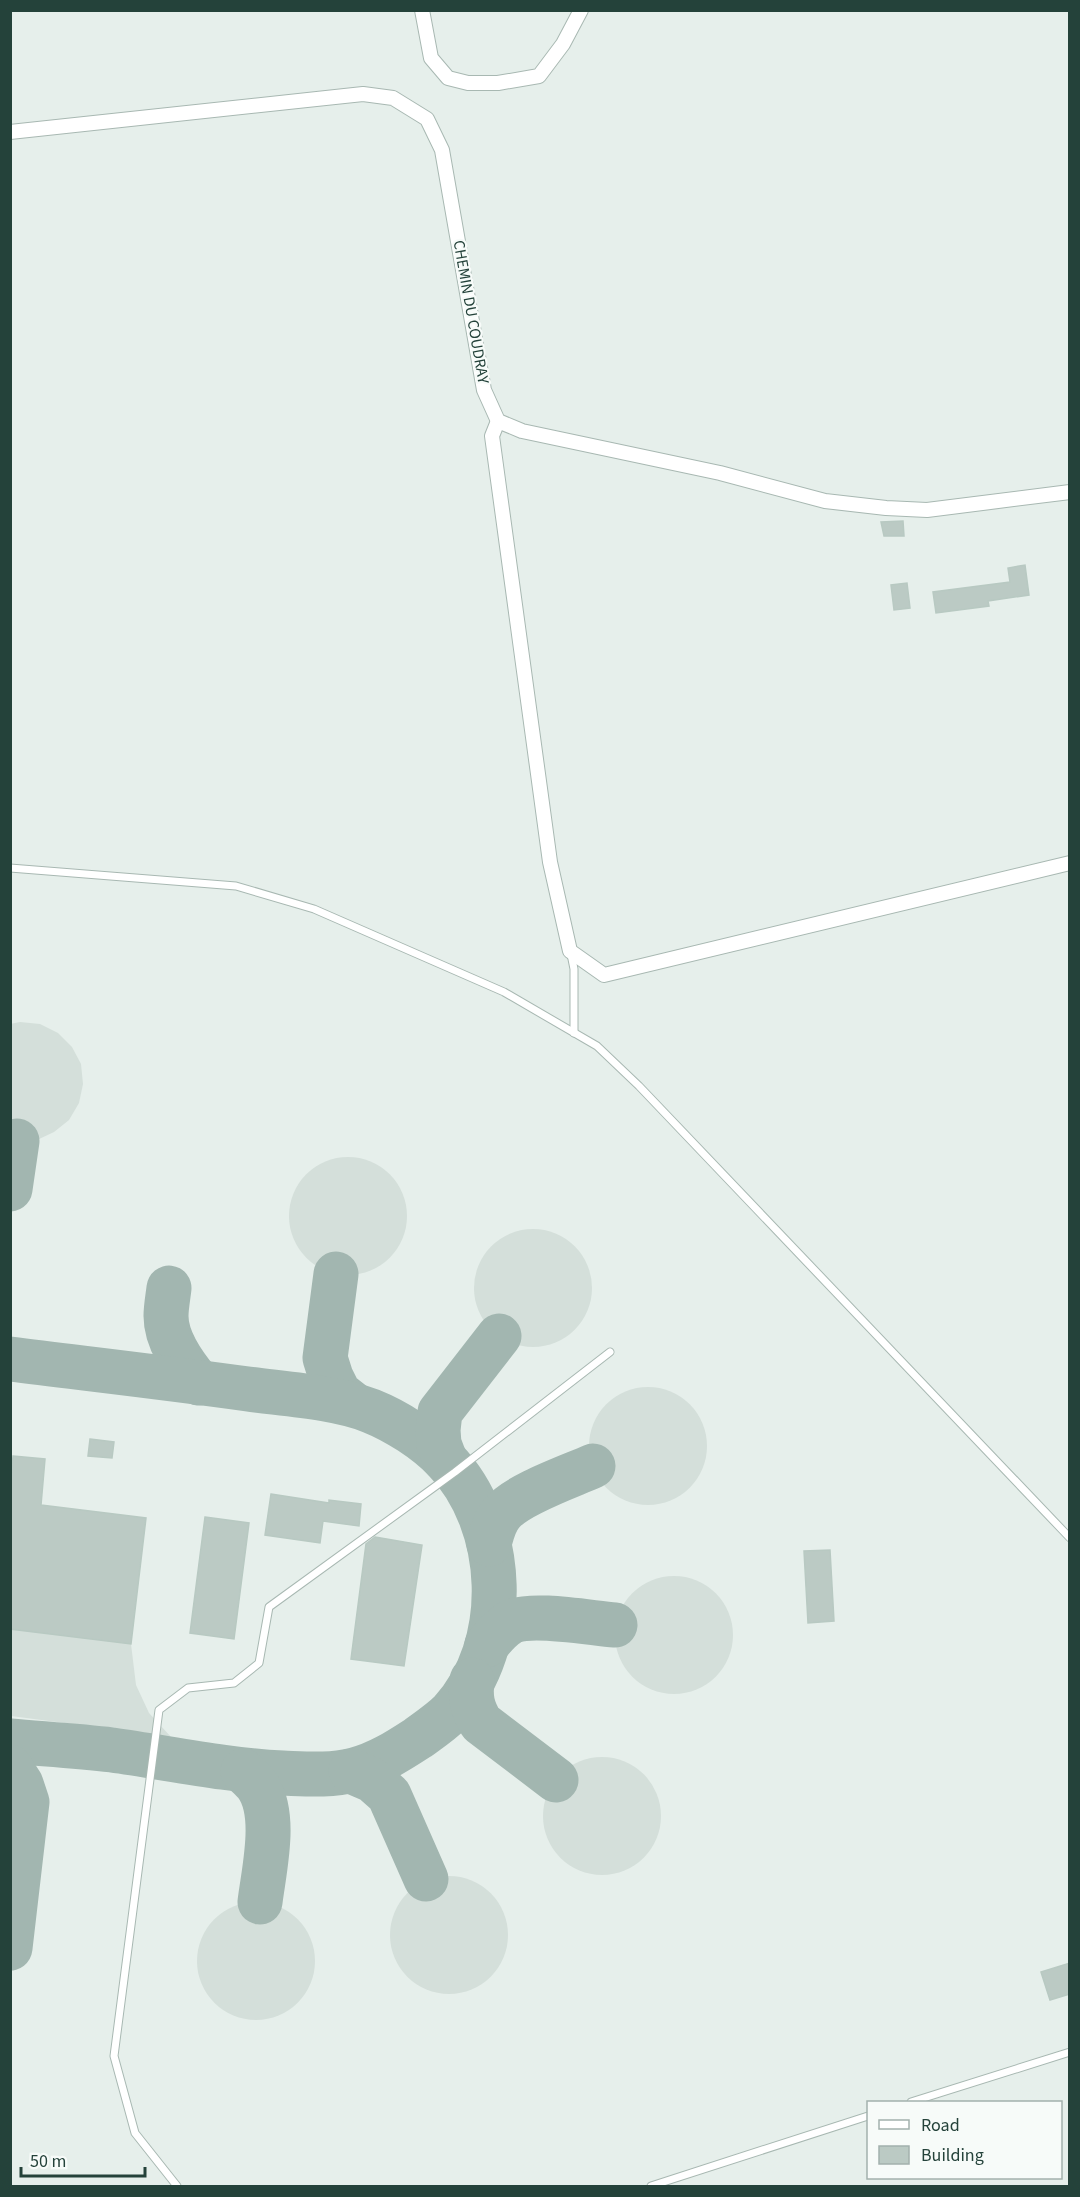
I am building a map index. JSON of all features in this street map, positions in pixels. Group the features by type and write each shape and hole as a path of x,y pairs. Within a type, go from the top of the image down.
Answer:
{"street":[{"path":"422,10 431,58 448,78 468,83 498,82 539,76 563,44 581,10"},
{"name":"CHEMIN DU COUDRAY","path":"10,132 363,94 393,98 427,118 442,150 484,390 498,421"},
{"path":"1070,492 927,510 825,501 720,473 522,431 498,421 492,436 550,862 570,951 604,975 1070,863"}],"lane":[{"path":"10,868 236,886 303,906 504,992 597,1046 639,1086 1070,1538"},
{"path":"570,951 574,969 574,1033"},
{"path":"177,2187 135,2133 114,2056 159,1710 188,1688 234,1683 259,1663 269,1607 455,1472 610,1352"},
{"path":"917,2101 1070,2052"},
{"path":"651,2187 867,2116"}],"shaded area":[{"path":"20,1022 40,1024 58,1033 72,1047 81,1064 83,1084 79,1103 69,1120 54,1132 37,1140 11,1139 10,1024"},
{"path":"348,1157 371,1162 390,1174 402,1193 407,1216 402,1239 390,1258 371,1270 348,1275 325,1270 306,1258 294,1239 289,1216 294,1193 306,1174 325,1162"},
{"path":"533,1229 556,1234 575,1246 587,1265 592,1288 587,1311 575,1330 556,1342 533,1347 510,1342 491,1330 479,1311 474,1288 479,1265 491,1246 510,1234"},
{"path":"648,1387 671,1391 690,1404 703,1423 707,1446 703,1469 690,1488 671,1501 648,1505 625,1501 606,1488 593,1469 589,1446 593,1423 606,1404 625,1391"},
{"path":"674,1576 697,1581 716,1593 728,1612 733,1635 728,1658 716,1677 697,1689 674,1694 651,1689 632,1677 620,1658 615,1635 620,1612 632,1593 651,1581"},
{"path":"11,1629 131,1644 136,1685 149,1713 171,1737 11,1716"},
{"path":"602,1757 625,1761 644,1774 657,1793 661,1816 657,1839 644,1858 625,1871 602,1875 579,1871 560,1858 547,1839 543,1816 547,1793 560,1774 579,1761"},
{"path":"449,1876 472,1880 491,1893 504,1912 508,1935 504,1958 491,1977 472,1990 449,1994 426,1990 407,1977 394,1958 390,1935 394,1912 407,1893 426,1880"},
{"path":"256,1902 279,1907 298,1919 310,1938 315,1961 310,1984 298,2003 279,2015 256,2020 233,2015 214,2003 202,1984 197,1961 202,1938 214,1919 233,1907"}],"building":[{"path":"903,521 904,536 884,536 881,522"},
{"path":"1025,565 1029,595 988,601 989,606 936,613 933,592 1010,582 1008,568"},
{"path":"907,583 910,608 894,610 891,585"},
{"path":"90,1439 114,1442 112,1458 88,1456"},
{"path":"13,1456 45,1459 41,1505 146,1518 131,1644 10,1629 10,1485"},
{"path":"271,1494 329,1503 329,1500 361,1504 359,1526 323,1521 320,1543 265,1535"},
{"path":"205,1517 249,1523 234,1639 190,1633"},
{"path":"375,1537 422,1545 404,1666 351,1659 366,1544"},
{"path":"830,1550 834,1621 808,1623 804,1551"},
{"path":"1070,1963 1070,1994 1050,2000 1041,1972"}],"taxiway":[{"path":"10,1189 17,1141"},
{"path":"336,1274 325,1358 339,1393 353,1404"},
{"path":"169,1288 166,1316 169,1334 182,1360 199,1383"},
{"path":"445,1460 439,1444 440,1412 499,1336"},
{"path":"10,1359 310,1397 342,1402 381,1415 429,1445 445,1460 466,1486 481,1517 490,1550 494,1585 492,1620 485,1653 471,1685 451,1712 435,1726 380,1761 363,1767 328,1774 301,1774 218,1767 112,1750 10,1741"},
{"path":"489,1544 497,1520 509,1506 544,1486 593,1466"},
{"path":"487,1645 504,1627 520,1619 547,1618 615,1625"},
{"path":"472,1680 472,1703 481,1723 556,1780"},
{"path":"10,1767 21,1784 27,1802 10,1948"},
{"path":"243,1771 256,1784 263,1796 268,1825 260,1902"},
{"path":"351,1771 372,1780 389,1795 426,1879"}]}
